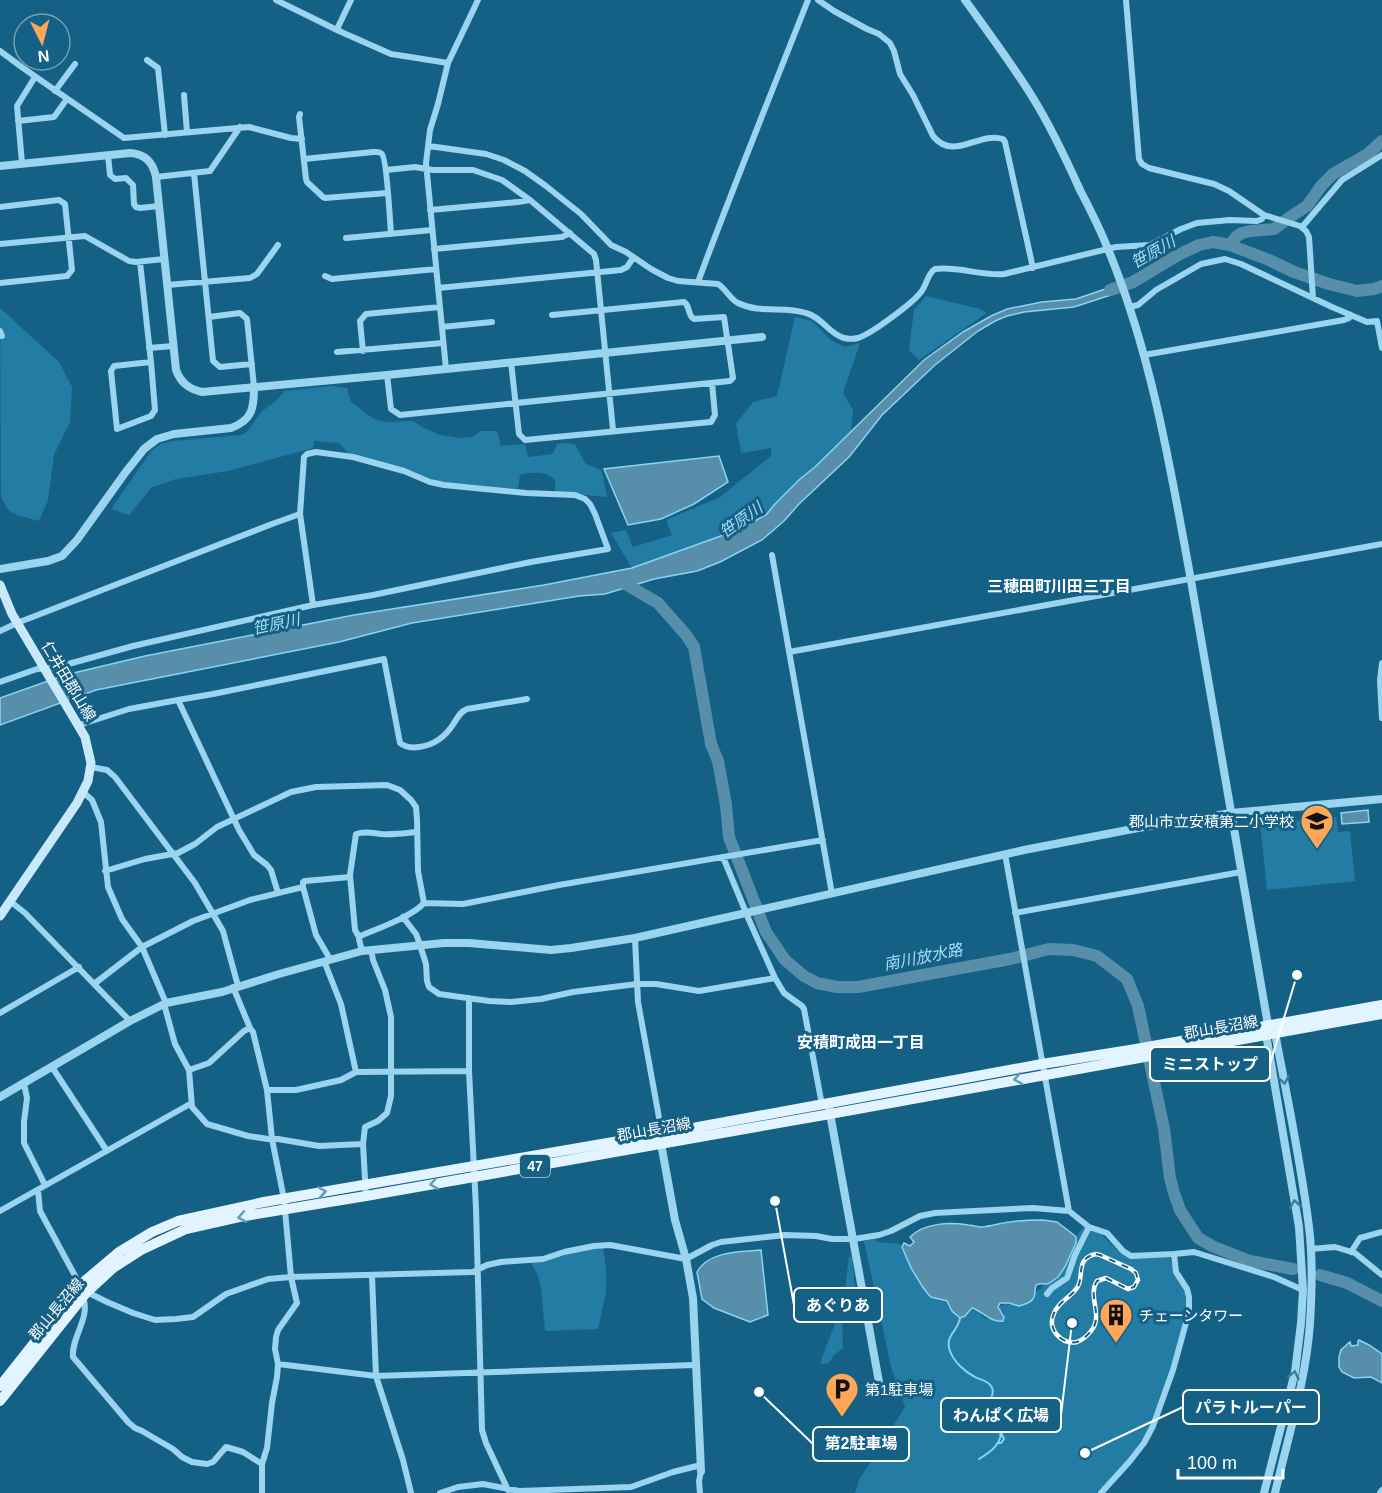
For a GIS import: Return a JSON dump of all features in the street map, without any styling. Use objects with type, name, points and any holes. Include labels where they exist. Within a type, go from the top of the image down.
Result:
[{"type":"main road","name":"仁井田郡山線","points":[[0,585],[17,623],[77,722],[88,745],[91,767],[88,781],[77,803],[1,914]]},
{"type":"main road","name":"郡山長沼線","points":[[1270,1031],[1382,1005]]},
{"type":"main road","name":"郡山長沼線","points":[[0,1386],[83,1291],[141,1250],[186,1228],[284,1204],[1043,1069],[1382,1014]]},
{"type":"main road","name":"郡山長沼線","points":[[0,1401],[83,1291]]},
{"type":"street","points":[[276,0],[387,53],[448,63]]},
{"type":"street","points":[[339,31],[338,27],[351,0]]},
{"type":"street","points":[[446,369],[427,169],[430,130],[448,63],[478,0]]},
{"type":"street","points":[[698,282],[808,0]]},
{"type":"street","points":[[818,0],[867,30],[879,34],[890,43],[900,74],[937,141],[953,147],[995,137],[1003,139],[1033,267]]},
{"type":"street","points":[[964,0],[1034,100],[1062,150],[1108,248],[1144,355],[1160,420],[1200,624],[1230,813],[1270,1031],[1309,1229],[1312,1265],[1306,1285],[1295,1372],[1264,1493]]},
{"type":"street","points":[[1126,0],[1139,159],[1142,164],[1149,168],[1214,184],[1267,216],[1301,226],[1309,237],[1314,298]]},
{"type":"street","points":[[0,51],[124,138],[249,127],[302,139]]},
{"type":"street","points":[[147,60],[158,68],[165,135]]},
{"type":"street","points":[[55,91],[75,64]]},
{"type":"street","points":[[22,163],[17,104],[35,77]]},
{"type":"street","points":[[184,95],[187,132]]},
{"type":"street","points":[[18,121],[54,117],[67,99]]},
{"type":"street","points":[[300,114],[307,182],[324,198],[387,192]]},
{"type":"street","points":[[156,177],[212,170],[240,127]]},
{"type":"street","points":[[429,146],[486,154],[521,169],[581,214],[611,245],[668,278],[720,285],[735,301],[747,306],[771,311],[804,312],[812,315],[837,335],[853,339],[881,324],[910,303],[923,291],[930,273],[935,269],[993,274],[1033,267],[1062,258],[1092,254],[1108,248],[1150,245],[1197,223],[1230,220],[1254,221],[1267,216]]},
{"type":"street","points":[[304,159],[377,152],[384,156],[391,234]]},
{"type":"street","points":[[0,166],[130,153],[140,154],[146,158],[152,165],[156,177],[177,373],[182,381],[191,388],[209,392],[762,337]]},
{"type":"street","points":[[108,155],[110,175],[115,179],[126,178],[132,183],[136,207],[159,206]]},
{"type":"street","points":[[1301,226],[1342,180],[1382,155]]},
{"type":"street","points":[[386,170],[415,167],[461,169],[478,171],[502,180],[530,200],[594,254],[613,430]]},
{"type":"street","points":[[194,173],[213,361],[218,366],[252,364]]},
{"type":"street","points":[[0,207],[59,200],[65,204],[72,271],[67,276],[0,283]]},
{"type":"street","points":[[430,210],[530,200]]},
{"type":"street","points":[[346,238],[432,230]]},
{"type":"street","points":[[434,249],[562,237],[570,233]]},
{"type":"street","points":[[0,244],[85,236],[129,261],[164,259]]},
{"type":"street","points":[[167,285],[250,278],[257,274],[278,245]]},
{"type":"street","points":[[438,288],[626,268],[633,258]]},
{"type":"street","points":[[1129,307],[1137,305],[1156,290],[1201,264],[1225,259],[1367,322],[1379,320],[1382,348]]},
{"type":"street","points":[[140,262],[155,410],[152,416],[117,429],[111,371],[114,366],[150,362]]},
{"type":"street","points":[[325,276],[332,279],[436,269]]},
{"type":"street","points":[[387,375],[391,409],[397,414],[712,383],[730,381],[733,378],[724,317],[694,320],[690,316],[688,305],[682,302],[552,315]]},
{"type":"street","points":[[363,351],[360,321],[366,314],[440,307]]},
{"type":"street","points":[[0,569],[48,561],[62,556],[77,540],[144,449],[157,439],[174,434],[231,428],[240,425],[248,417],[254,406],[254,387],[247,319],[240,314],[209,317]]},
{"type":"street","points":[[1144,355],[1344,320],[1351,315]]},
{"type":"street","points":[[442,327],[492,322]]},
{"type":"street","points":[[337,352],[443,343]]},
{"type":"street","points":[[149,348],[173,346]]},
{"type":"street","points":[[511,362],[519,434],[525,440],[711,422],[716,416],[712,383]]},
{"type":"street","points":[[0,682],[37,669],[54,668],[133,646],[313,605],[608,549],[590,504],[575,495],[444,485],[404,471],[353,458],[327,453],[311,453],[304,457],[300,514],[313,605]]},
{"type":"street","points":[[0,632],[17,623],[300,514]]},
{"type":"street","points":[[789,652],[1382,544]]},
{"type":"street","points":[[772,555],[832,894]]},
{"type":"street","points":[[77,722],[129,709],[384,659],[400,743],[404,746],[430,744],[445,736],[462,711],[467,709],[527,699]]},
{"type":"street","points":[[1382,663],[1380,680],[1382,718]]},
{"type":"street","points":[[178,700],[239,830],[252,853],[271,870],[278,893]]},
{"type":"street","points":[[91,767],[107,770],[115,777],[195,883],[221,927],[236,986],[254,1036],[267,1090],[272,1139],[284,1204],[291,1277],[297,1303],[278,1330],[276,1337],[275,1349],[278,1364],[267,1448],[262,1464],[262,1493]]},
{"type":"street","points":[[105,870],[174,854],[192,846],[217,827],[300,789],[387,784],[400,790],[414,803],[417,812],[418,870],[424,903]]},
{"type":"street","points":[[83,792],[92,800],[101,822],[108,887],[122,919],[142,946],[165,1004],[175,1044],[189,1070],[192,1107],[207,1124],[241,1134],[320,1146],[363,1144]]},
{"type":"street","points":[[0,1097],[130,1021],[165,1004],[222,992],[236,986],[367,950],[469,942],[550,950],[571,948],[635,938],[1005,854],[1138,828],[1230,813],[1382,799]]},
{"type":"street","points":[[366,1191],[363,1144],[365,1126],[378,1121],[387,1113],[390,1104],[390,1012],[382,981],[373,960],[355,930],[350,877],[356,834],[417,832]]},
{"type":"street","points":[[359,938],[403,917],[424,903],[463,904],[559,885],[823,840]]},
{"type":"street","points":[[1005,854],[1069,1211]]},
{"type":"street","points":[[723,857],[775,978],[784,993],[804,1009],[854,1239],[879,1382]]},
{"type":"street","points":[[1016,913],[1241,872]]},
{"type":"street","points":[[350,877],[305,881],[303,887],[316,935],[327,960],[341,1004],[356,1072]]},
{"type":"street","points":[[94,984],[142,946],[193,921],[250,900],[303,887]]},
{"type":"street","points":[[10,902],[25,913],[130,1021]]},
{"type":"street","points":[[403,917],[416,934],[426,964],[428,984],[431,990],[438,994],[496,1001],[521,1001],[637,984],[656,984],[699,991],[775,978]]},
{"type":"street","points":[[635,938],[641,1023],[675,1220],[686,1259],[693,1298],[701,1468],[700,1493]]},
{"type":"street","points":[[0,1013],[79,967]]},
{"type":"street","points":[[469,998],[469,1071],[482,1430],[483,1437],[508,1490]]},
{"type":"street","points":[[189,1070],[209,1063],[250,1028]]},
{"type":"street","points":[[1270,1031],[1299,1227],[1310,1325],[1297,1408],[1275,1493]]},
{"type":"street","points":[[52,1067],[107,1150]]},
{"type":"street","points":[[267,1090],[296,1090],[341,1080],[356,1072],[469,1071]]},
{"type":"street","points":[[24,1084],[27,1098],[24,1143],[45,1185]]},
{"type":"street","points":[[0,1211],[190,1104]]},
{"type":"street","points":[[38,1190],[40,1211],[83,1291],[85,1313],[74,1347],[73,1358],[128,1422],[173,1449],[182,1457],[192,1462],[207,1464],[213,1462],[226,1447],[243,1452],[262,1464]]},
{"type":"street","points":[[83,1291],[155,1320],[176,1319],[193,1317],[226,1294],[268,1279],[473,1272],[482,1266],[501,1262],[543,1259],[564,1252],[610,1245],[686,1259],[721,1242],[785,1235],[854,1239],[879,1235],[920,1216],[935,1213],[1033,1208],[1069,1211],[1089,1227],[1107,1233],[1123,1251],[1131,1256],[1194,1252],[1306,1285]]},
{"type":"street","points":[[1047,1294],[1067,1278],[1089,1227]]},
{"type":"street","points":[[1351,1252],[1360,1238],[1382,1232]]},
{"type":"street","points":[[1310,1249],[1335,1247],[1355,1253],[1382,1275]]},
{"type":"street","points":[[1101,1493],[1130,1461],[1154,1426],[1173,1370],[1190,1303],[1187,1289],[1176,1272],[1174,1254]]},
{"type":"street","points":[[372,1275],[376,1376],[411,1493]]},
{"type":"street","points":[[278,1364],[376,1376],[695,1365]]},
{"type":"street","points":[[440,1493],[458,1487],[483,1484],[518,1492],[631,1487],[673,1472],[701,1468]]},
{"type":"shaded area","points":[[1117,285],[1120,292],[1074,307],[1007,316],[978,331],[935,365],[882,415],[849,457],[784,521],[762,540],[720,562],[697,571],[654,579],[605,594],[579,596],[412,623],[339,642],[96,690],[0,725],[0,698],[65,675],[145,656],[354,615],[544,585],[632,568],[743,528],[767,514],[800,479],[924,360],[963,332],[1007,309],[1042,302],[1076,299]]},
{"type":"shaded area","points":[[926,296],[980,309],[987,313],[919,360],[909,350],[914,310]]},
{"type":"shaded area","points":[[0,308],[59,362],[72,387],[70,422],[54,455],[48,500],[39,521],[9,511],[1,497]]},
{"type":"shaded area","points":[[795,317],[812,321],[831,340],[845,347],[860,343],[843,393],[853,410],[851,433],[800,479],[767,514],[743,528],[632,568],[611,533],[626,530],[633,547],[672,535],[666,520],[720,497],[771,456],[771,448],[741,453],[736,424],[753,402],[777,396]]},
{"type":"shaded area","points":[[332,386],[347,388],[351,402],[374,419],[386,422],[413,421],[440,435],[461,438],[472,437],[481,431],[497,431],[501,446],[525,444],[528,457],[553,454],[557,444],[575,444],[585,463],[602,471],[607,497],[555,492],[555,480],[538,473],[520,475],[518,489],[440,482],[408,470],[348,453],[339,443],[314,441],[313,448],[228,471],[176,479],[151,488],[129,515],[111,509],[152,450],[161,444],[241,435],[246,433],[262,411],[285,391]]},
{"type":"shaded area","points":[[719,456],[728,482],[694,504],[661,519],[628,525],[604,469]]},
{"type":"shaded area","points":[[1368,810],[1369,822],[1342,824],[1341,813]]},
{"type":"shaded area","points":[[1336,817],[1338,832],[1350,831],[1355,881],[1267,890],[1260,824]]},
{"type":"shaded area","points":[[1018,1221],[1057,1222],[1076,1237],[1076,1243],[1058,1277],[1048,1284],[1036,1285],[1035,1296],[1032,1300],[1019,1306],[1000,1303],[998,1307],[1004,1317],[1003,1321],[991,1319],[972,1308],[960,1318],[952,1311],[947,1301],[931,1297],[911,1268],[902,1247],[904,1243],[910,1246],[914,1242],[910,1237],[929,1226],[953,1224],[982,1227]]},
{"type":"shaded area","points":[[1083,1227],[1101,1234],[1117,1250],[1170,1258],[1175,1275],[1186,1291],[1187,1314],[1173,1366],[1151,1427],[1123,1466],[1099,1493],[855,1493],[859,1480],[905,1407],[891,1367],[864,1241],[874,1239],[878,1242],[900,1244],[931,1294],[940,1301],[946,1302],[960,1313],[967,1315],[972,1310],[984,1318],[999,1320],[1004,1313],[1000,1306],[1010,1305],[1012,1301],[1041,1289]]},
{"type":"shaded area","points":[[603,1247],[606,1293],[598,1329],[545,1331],[541,1288],[530,1261]]},
{"type":"shaded area","points":[[761,1250],[768,1315],[750,1322],[714,1308],[702,1299],[697,1272],[702,1265],[717,1256]]},
{"type":"shaded area","points":[[849,1257],[852,1257],[855,1286],[851,1297],[844,1304],[843,1348],[834,1355],[829,1363],[822,1364],[820,1363],[845,1289]]},
{"type":"shaded area","points":[[1359,1340],[1382,1354],[1382,1383],[1371,1377],[1354,1378],[1342,1372],[1339,1367],[1341,1350],[1350,1342],[1351,1346],[1358,1345]]},
{"type":"waterway","points":[[1230,245],[1242,233],[1274,229],[1307,206],[1333,174],[1368,154],[1382,141]]},
{"type":"waterway","name":"笹原川","points":[[1110,290],[1133,282],[1199,245],[1213,242],[1230,245],[1329,284],[1357,291],[1382,286]]},
{"type":"waterway","name":"南川放水路","points":[[617,579],[658,603],[694,647],[711,744],[718,761],[729,837],[766,932],[785,960],[804,976],[817,983],[837,987],[858,987],[1010,959],[1049,949],[1073,950],[1097,956],[1127,979],[1138,1006],[1164,1129],[1170,1178],[1180,1210],[1198,1238],[1214,1247],[1250,1261],[1293,1269]]},
{"type":"waterway","name":"南川放水路","points":[[1320,1275],[1347,1283],[1382,1301]]},
{"type":"waterway","points":[[960,1318],[950,1337],[950,1351],[964,1369],[991,1386],[993,1391],[989,1410],[1001,1432],[995,1446],[979,1459]]},
{"type":"waterway","points":[[998,1443],[1004,1439],[1001,1433]]},
{"type":"railway","points":[[1096,1254],[1131,1269],[1136,1273],[1138,1280],[1134,1287],[1128,1289],[1106,1278],[1097,1281],[1094,1287],[1095,1325],[1079,1341],[1066,1341],[1054,1331],[1053,1316],[1058,1306],[1077,1288],[1083,1262],[1096,1254]]},
{"type":"place","name":"郡山市立安積第二小学校","points":[[1317,850]]},
{"type":"place","name":"ミニストップ","points":[[1297,975]]},
{"type":"place","name":"あぐりあ","points":[[775,1201]]},
{"type":"place","name":"わんぱく広場","points":[[1072,1323]]},
{"type":"place","name":"チェーンタワー","points":[[1116,1344]]},
{"type":"place","name":"第2駐車場","points":[[759,1392]]},
{"type":"place","name":"第1駐車場","points":[[842,1418]]},
{"type":"place","name":"パラトルーパー","points":[[1085,1453]]},
{"type":"district","name":"三穂田町川田三丁目","points":[[1059,586]]},
{"type":"district","name":"安積町成田一丁目","points":[[861,1042]]}]
